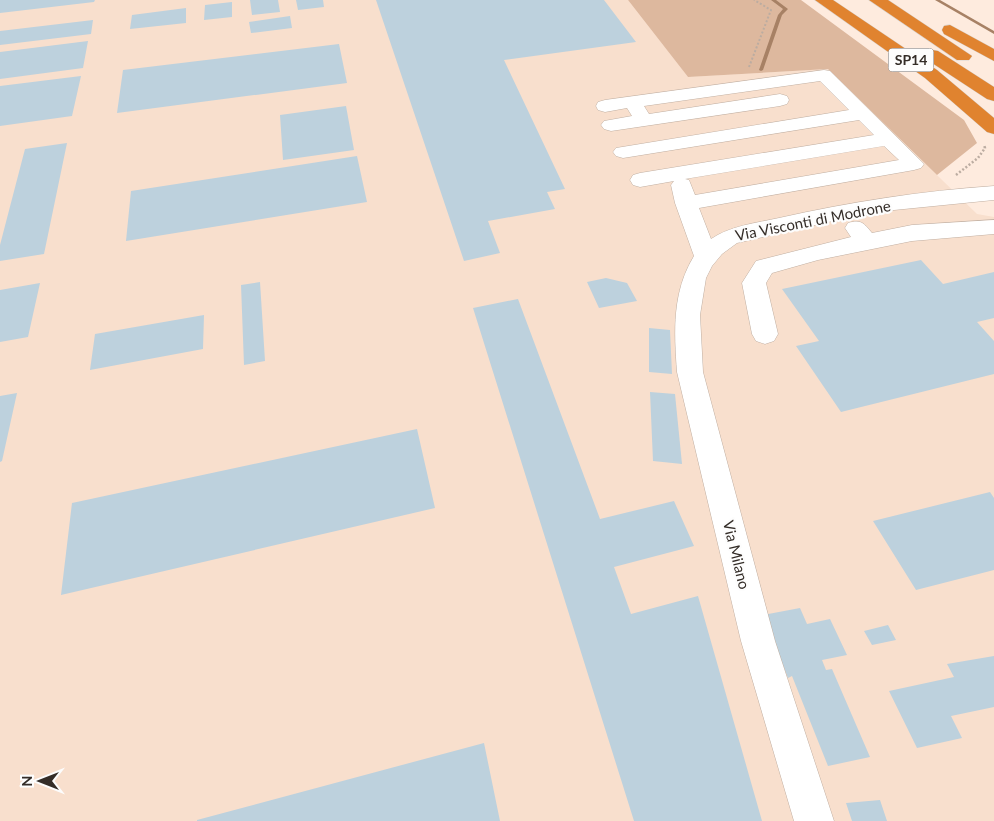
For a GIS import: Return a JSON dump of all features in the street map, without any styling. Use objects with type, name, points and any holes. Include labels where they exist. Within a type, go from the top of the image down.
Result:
[{"type":"highway","name":"SP14","points":[[823,0],[931,74],[994,128]]},
{"type":"highway","name":"SP14","points":[[850,0],[994,95]]},
{"type":"highway","name":"SP14","points":[[877,0],[994,76]]},
{"type":"highway","points":[[901,0],[994,56]]},
{"type":"street","points":[[605,106],[824,75],[914,164],[686,203]]},
{"type":"street","points":[[820,94],[840,92]]},
{"type":"street","points":[[611,125],[801,97]]},
{"type":"street","points":[[632,102],[679,173],[686,203],[705,255]]},
{"type":"street","points":[[623,152],[862,114]]},
{"type":"street","points":[[640,180],[888,140]]},
{"type":"street","name":"Via Visconti di Modrone","points":[[957,194],[994,174]]},
{"type":"street","name":"Via Visconti di Modrone","points":[[693,284],[697,269],[705,255],[716,244],[730,237],[845,213],[957,194],[994,192]]},
{"type":"street","points":[[845,213],[866,242]]},
{"type":"street","points":[[765,334],[754,283],[764,267],[818,252],[912,233],[994,227]]},
{"type":"street","name":"Via Milano","points":[[693,284],[686,327],[690,372],[758,641],[814,821]]},
{"type":"path","points":[[742,86],[771,10],[754,0]]},
{"type":"shaded area","points":[[0,0],[628,0],[688,77],[828,69],[977,214],[994,217],[994,821],[0,821]]},
{"type":"shaded area","points":[[628,0],[801,0],[964,120],[977,143],[937,175],[828,69],[688,77]]},
{"type":"building","points":[[0,0],[95,0],[94,2],[0,13]]},
{"type":"building","points":[[250,0],[278,0],[280,12],[252,15]]},
{"type":"building","points":[[296,0],[323,0],[324,7],[298,10]]},
{"type":"building","points":[[376,0],[604,0],[636,42],[504,60],[565,189],[547,192],[555,209],[488,221],[500,253],[464,261]]},
{"type":"building","points":[[232,2],[232,17],[204,20],[205,5]]},
{"type":"building","points":[[186,8],[186,23],[130,29],[132,15]]},
{"type":"building","points":[[290,16],[292,28],[251,33],[249,22]]},
{"type":"building","points":[[93,20],[91,34],[0,45],[0,31]]},
{"type":"building","points":[[88,41],[83,68],[0,79],[0,52]]},
{"type":"building","points":[[339,44],[347,83],[117,113],[123,70]]},
{"type":"building","points":[[81,76],[72,116],[0,126],[0,86]]},
{"type":"building","points":[[346,106],[354,150],[283,160],[280,115]]},
{"type":"building","points":[[67,143],[44,254],[0,261],[0,245],[25,149]]},
{"type":"building","points":[[357,156],[367,202],[126,241],[131,191]]},
{"type":"building","points":[[921,260],[943,284],[994,272],[994,318],[977,322],[994,341],[994,374],[841,412],[796,346],[819,341],[782,289]]},
{"type":"building","points":[[606,278],[627,283],[637,301],[599,308],[587,282]]},
{"type":"building","points":[[260,282],[265,361],[244,365],[241,285]]},
{"type":"building","points":[[40,283],[28,337],[0,342],[0,290]]},
{"type":"building","points":[[518,299],[600,519],[674,501],[694,546],[614,567],[631,614],[698,596],[762,821],[634,821],[473,308]]},
{"type":"building","points":[[204,315],[203,349],[90,370],[95,334]]},
{"type":"building","points":[[649,328],[670,330],[672,374],[649,372]]},
{"type":"building","points":[[650,392],[675,394],[682,464],[653,461]]},
{"type":"building","points":[[17,393],[2,461],[0,462],[0,396]]},
{"type":"building","points":[[417,429],[435,508],[61,595],[72,503]]},
{"type":"building","points":[[990,492],[994,498],[994,570],[916,590],[873,521]]},
{"type":"building","points":[[800,608],[807,624],[830,619],[847,655],[822,660],[826,670],[832,669],[870,757],[828,766],[792,676],[788,678],[763,615]]},
{"type":"building","points":[[888,625],[896,640],[872,645],[864,631]]},
{"type":"building","points":[[994,656],[994,707],[951,716],[962,738],[917,748],[889,691],[954,677],[947,664]]},
{"type":"building","points":[[484,743],[500,821],[197,821],[197,820]]},
{"type":"building","points":[[880,800],[887,821],[852,821],[846,803]]},
{"type":"waterway","points":[[761,70],[780,15],[786,9],[773,0]]},
{"type":"waterway","points":[[937,0],[994,33]]}]
